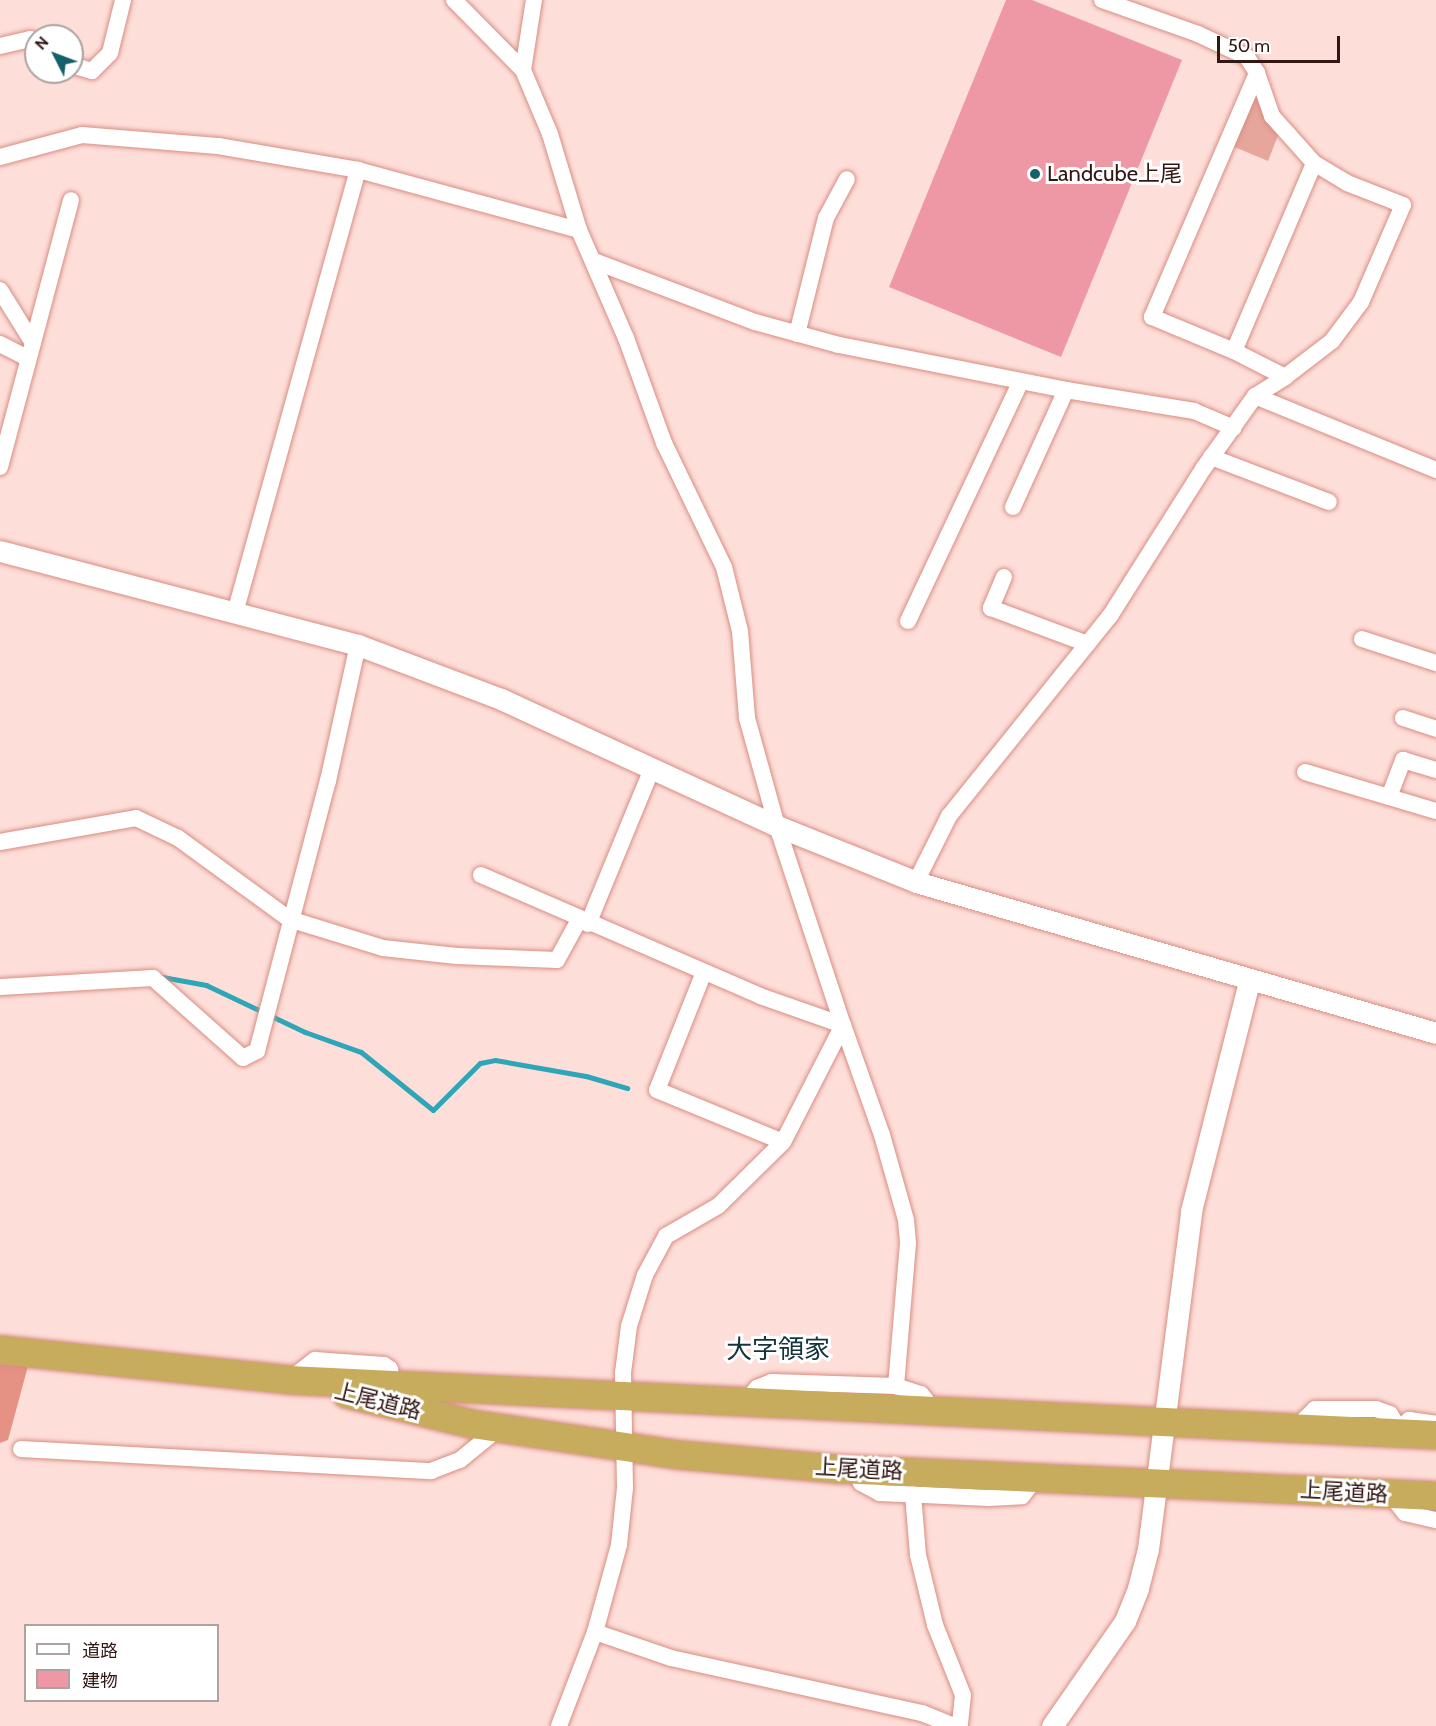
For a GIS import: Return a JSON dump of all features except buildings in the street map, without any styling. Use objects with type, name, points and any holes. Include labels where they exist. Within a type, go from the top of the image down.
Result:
[{"type":"highway","name":"上尾道路","points":[[0,1350],[289,1380],[936,1413],[1295,1428],[1402,1430],[1436,1435]]},
{"type":"highway","name":"上尾道路","points":[[289,1380],[498,1429],[624,1450],[854,1469],[1436,1496]]},
{"type":"street","points":[[84,69],[92,72],[110,53],[123,0]]},
{"type":"street","points":[[454,0],[523,70],[550,134],[579,230],[627,338],[664,443],[724,567],[740,631],[747,718],[777,826],[882,1135],[906,1220],[908,1243],[896,1386]]},
{"type":"street","points":[[523,70],[534,0]]},
{"type":"street","points":[[916,882],[955,808],[1088,644],[1211,457],[1255,396],[1285,377],[1332,341],[1361,302],[1403,205],[1347,183],[1314,163],[1272,116],[1257,73],[1247,57],[1217,43],[1102,0]]},
{"type":"street","points":[[0,46],[24,40]]},
{"type":"street","points":[[1257,73],[1152,317],[1234,351],[1285,377]]},
{"type":"street","points":[[0,157],[82,135],[218,146],[358,170],[579,230]]},
{"type":"street","points":[[1234,351],[1314,163]]},
{"type":"street","points":[[235,613],[358,170]]},
{"type":"street","points":[[797,334],[826,218],[847,179]]},
{"type":"street","points":[[0,467],[71,200]]},
{"type":"street","points":[[594,261],[797,334],[1066,390],[1194,411],[1234,428]]},
{"type":"street","points":[[0,290],[30,350]]},
{"type":"street","points":[[0,344],[30,350]]},
{"type":"street","points":[[908,621],[1021,381]]},
{"type":"street","points":[[1013,507],[1066,390]]},
{"type":"street","points":[[1255,396],[1436,470]]},
{"type":"street","points":[[1211,457],[1329,502]]},
{"type":"street","points":[[0,551],[358,645],[501,699],[777,826],[916,882],[1436,1034]]},
{"type":"street","points":[[1004,577],[991,608],[1088,644]]},
{"type":"street","points":[[1362,639],[1436,663]]},
{"type":"street","points":[[0,987],[153,978],[243,1058],[256,1051],[289,919],[328,781],[358,645]]},
{"type":"street","points":[[1403,718],[1436,729]]},
{"type":"street","points":[[1389,797],[1403,760],[1436,770]]},
{"type":"street","points":[[0,842],[136,818],[178,838],[289,919],[384,948],[457,956],[557,960],[584,922],[652,769]]},
{"type":"street","points":[[1305,772],[1436,811]]},
{"type":"street","points":[[482,875],[584,922],[704,972],[843,1025]]},
{"type":"street","points":[[704,972],[657,1090],[783,1142]]},
{"type":"street","points":[[1052,1726],[1125,1621],[1148,1549],[1191,1211],[1250,981]]},
{"type":"street","points":[[559,1726],[595,1632],[619,1545],[624,1450],[623,1398],[629,1326],[645,1275],[666,1236],[718,1206],[783,1142],[843,1025]]},
{"type":"street","points":[[744,1404],[757,1388],[772,1382],[896,1386],[921,1394],[936,1413]]},
{"type":"street","points":[[1402,1430],[1409,1420],[1436,1424]]},
{"type":"street","points":[[21,1449],[431,1471],[460,1460],[498,1429]]},
{"type":"street","points":[[854,1469],[868,1488],[913,1494],[1015,1498],[1026,1494],[1036,1478]]},
{"type":"street","points":[[913,1494],[918,1555],[932,1615],[963,1695],[960,1726]]},
{"type":"street","points":[[1390,1494],[1405,1513],[1436,1520]]},
{"type":"street","points":[[595,1632],[671,1658],[922,1713],[954,1726]]},
{"type":"shaded area","points":[[1250,99],[1261,100],[1279,133],[1268,161],[1232,146]]},
{"type":"shaded area","points":[[0,1364],[28,1366],[8,1440],[0,1443]]},
{"type":"waterway","points":[[157,976],[206,985],[305,1032],[361,1052],[433,1110],[480,1063],[495,1060],[586,1076],[627,1088]]},
{"type":"place","name":"Landcube上尾","points":[[1035,174]]},
{"type":"district","name":"大字領家","points":[[778,1350]]}]
